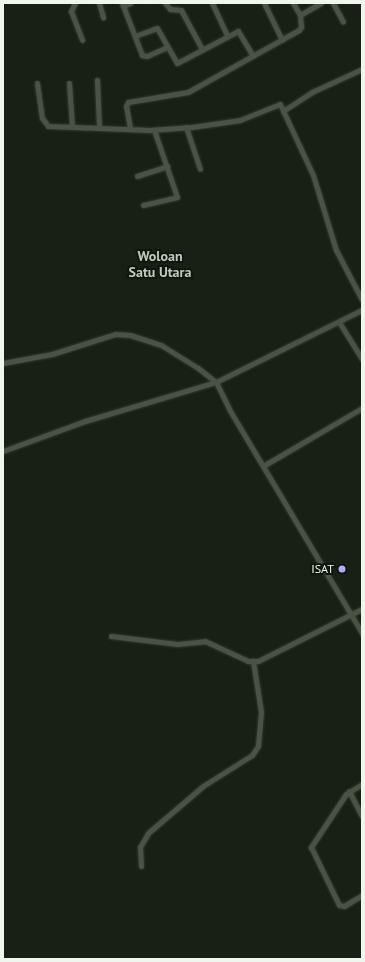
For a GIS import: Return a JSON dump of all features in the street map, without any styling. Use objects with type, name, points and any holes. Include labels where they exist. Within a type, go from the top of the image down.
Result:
[{"type":"street","points":[[75,3],[71,11],[82,40]]},
{"type":"street","points":[[100,3],[103,17]]},
{"type":"street","points":[[130,3],[122,4],[143,56],[167,47]]},
{"type":"street","points":[[165,3],[170,9],[181,10],[202,48]]},
{"type":"street","points":[[212,3],[227,35]]},
{"type":"street","points":[[264,3],[282,40]]},
{"type":"street","points":[[130,128],[126,106],[128,102],[188,92],[282,40],[302,27],[300,15],[293,3]]},
{"type":"street","points":[[300,15],[321,3]]},
{"type":"street","points":[[333,3],[343,22]]},
{"type":"street","points":[[134,36],[155,27],[175,63],[227,35],[239,31],[253,56]]},
{"type":"street","points":[[284,111],[312,92],[362,69]]},
{"type":"street","points":[[98,80],[99,126]]},
{"type":"street","points":[[37,83],[44,123],[48,126],[99,126],[154,130],[186,127],[240,120],[276,104],[280,104],[313,175],[336,250],[362,300]]},
{"type":"street","points":[[69,83],[72,126]]},
{"type":"street","points":[[186,127],[200,169]]},
{"type":"street","points":[[143,205],[177,197],[154,130]]},
{"type":"street","points":[[137,176],[166,166]]},
{"type":"street","points":[[3,452],[92,418],[216,382],[362,310]]},
{"type":"street","points":[[339,322],[362,359]]},
{"type":"street","points":[[3,363],[52,354],[115,334],[130,335],[161,345],[216,382],[263,466],[362,633]]},
{"type":"street","points":[[263,466],[362,408]]},
{"type":"street","points":[[111,636],[178,644],[205,641],[254,661],[362,609]]},
{"type":"street","points":[[141,866],[140,847],[148,832],[203,786],[252,755],[258,746],[261,712],[254,661]]},
{"type":"street","points":[[362,784],[349,791],[311,850],[339,905],[344,906],[362,895]]},
{"type":"street","points":[[349,791],[362,816]]},
{"type":"place","name":"ISAT","points":[[342,569]]},
{"type":"district","name":"Woloan Satu Utara","points":[[160,264]]}]
